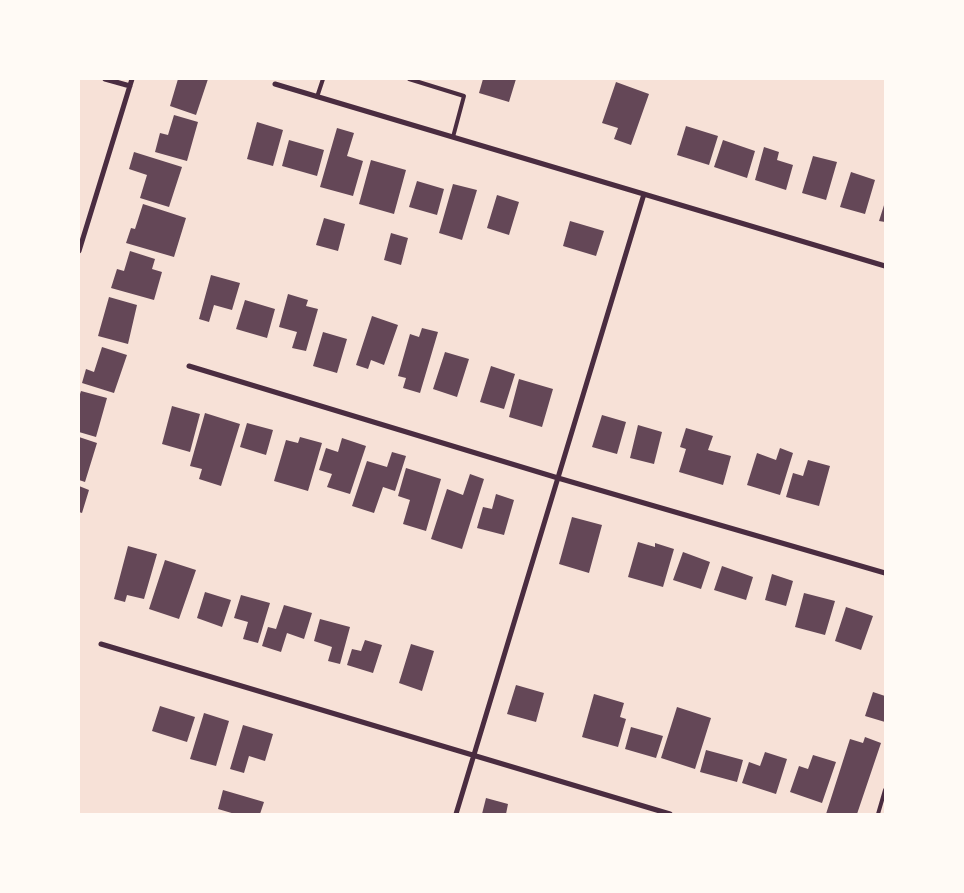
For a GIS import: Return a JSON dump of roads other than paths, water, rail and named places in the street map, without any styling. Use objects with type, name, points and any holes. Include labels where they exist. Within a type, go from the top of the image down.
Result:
[{"type":"street","points":[[105,79],[130,86]]},
{"type":"street","points":[[79,252],[132,79]]},
{"type":"street","points":[[275,84],[885,266]]},
{"type":"street","points":[[456,814],[644,194]]},
{"type":"street","points":[[189,366],[558,478],[885,574]]},
{"type":"street","points":[[101,644],[670,814]]},
{"type":"lane","points":[[317,97],[323,79]]},
{"type":"lane","points":[[409,79],[464,96],[453,137]]},
{"type":"lane","points":[[878,814],[885,790]]}]
